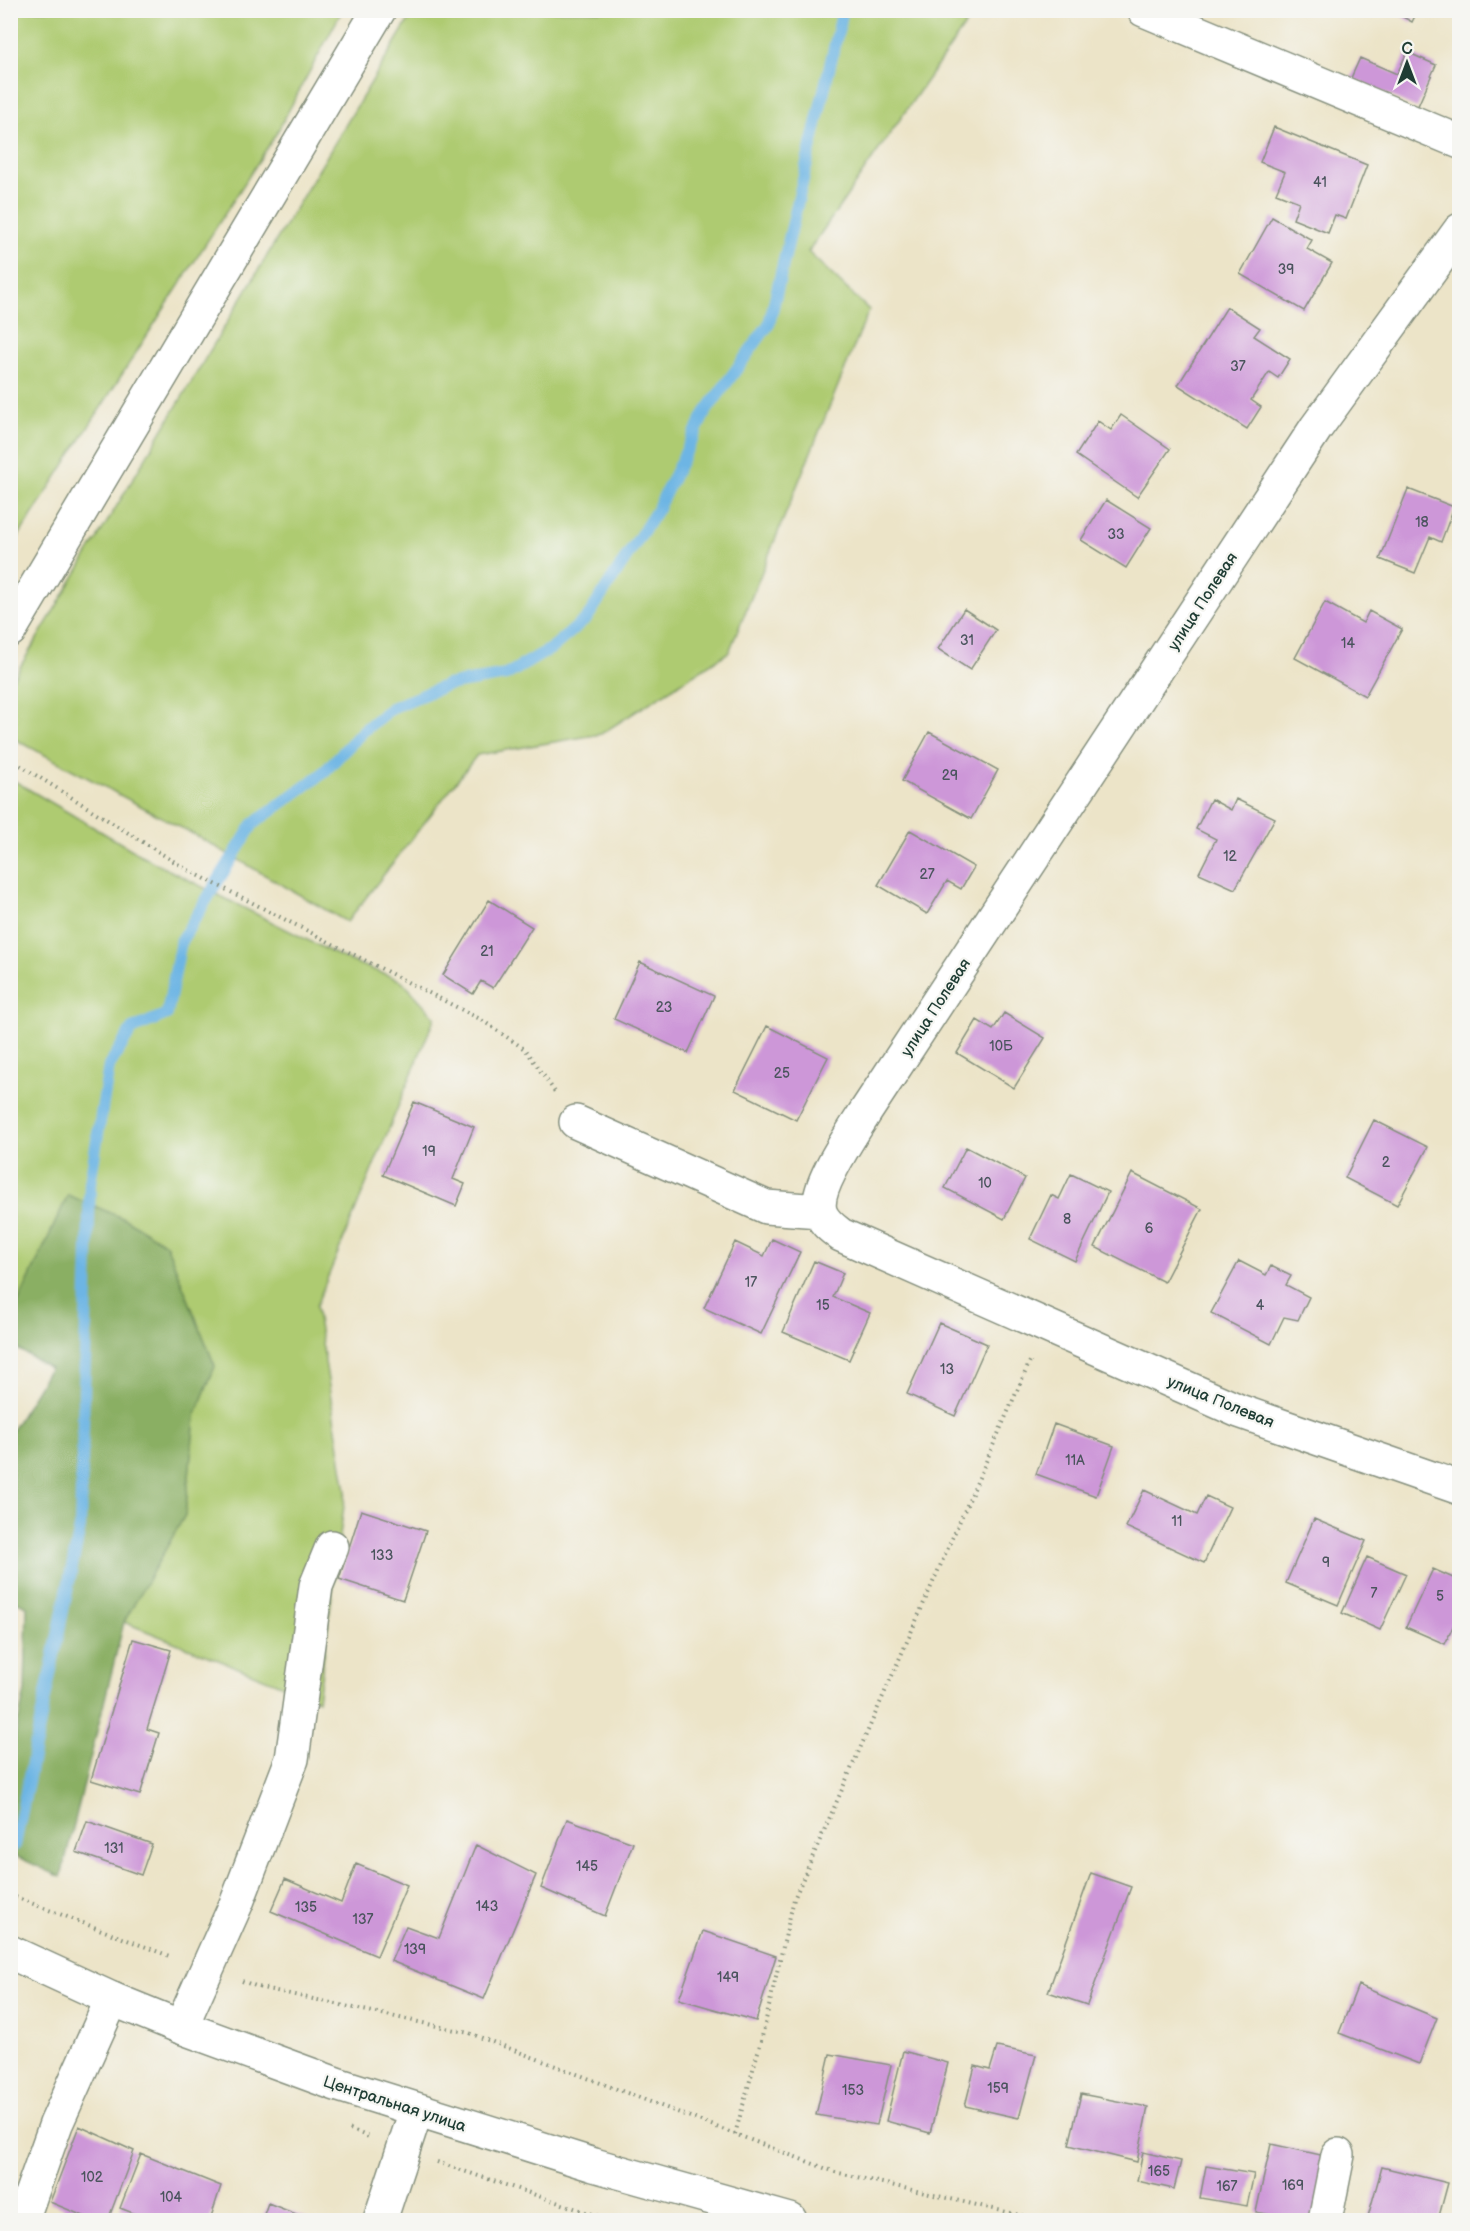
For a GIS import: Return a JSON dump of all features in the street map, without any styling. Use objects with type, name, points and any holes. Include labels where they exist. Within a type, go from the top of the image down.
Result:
[{"type":"street","points":[[10,630],[379,10]]},
{"type":"street","points":[[1144,10],[1460,142]]},
{"type":"street","name":"улица Полевая","points":[[1460,230],[1316,428],[866,1111],[831,1169],[821,1193],[820,1211],[826,1223],[841,1235],[1239,1412],[1460,1488]]},
{"type":"street","points":[[576,1122],[766,1207],[820,1211]]},
{"type":"street","points":[[181,2027],[237,1902],[292,1759],[316,1586],[332,1547]]},
{"type":"street","name":"Центральная улица","points":[[10,1952],[112,1999],[181,2027],[259,2057],[416,2111],[606,2169],[790,2220]]},
{"type":"street","points":[[22,2220],[56,2124],[112,1999]]},
{"type":"street","points":[[380,2220],[416,2111]]},
{"type":"street","points":[[1325,2220],[1338,2155]]},
{"type":"path","points":[[10,759],[186,868],[489,1025],[526,1050],[576,1122]]},
{"type":"path","points":[[735,2134],[761,2041],[794,1899],[1045,1325]]},
{"type":"path","points":[[10,1895],[126,1941],[258,1987],[469,2033],[835,2172],[1041,2220]]},
{"type":"green space","points":[[11,10],[342,11],[276,134],[11,548]]},
{"type":"green space","points":[[414,11],[975,11],[808,252],[869,310],[729,652],[601,734],[477,755],[347,922],[195,835],[11,737],[11,682]]},
{"type":"green space","points":[[11,779],[153,862],[343,958],[402,981],[435,1017],[316,1306],[346,1491],[318,1700],[124,1622],[185,1515],[195,1416],[215,1366],[166,1244],[124,1219],[68,1196],[11,1318]]},
{"type":"green space","points":[[68,1195],[125,1219],[166,1244],[215,1366],[195,1416],[185,1515],[124,1622],[61,1877],[11,1854],[11,1755],[25,1691],[27,1606],[11,1599],[11,1432],[50,1368],[11,1345],[11,1318]]},
{"type":"building","points":[[1390,10],[1418,10],[1412,22]]},
{"type":"building","points":[[1407,52],[1436,65],[1417,108],[1351,78],[1360,58],[1397,74]]},
{"type":"building","points":[[1274,127],[1367,165],[1346,219],[1335,215],[1328,233],[1293,219],[1299,202],[1276,193],[1285,172],[1260,162]]},
{"type":"building","points":[[1272,217],[1312,240],[1307,249],[1332,263],[1304,311],[1240,274]]},
{"type":"building","points":[[1227,307],[1260,328],[1254,336],[1290,359],[1278,378],[1269,372],[1251,400],[1261,407],[1247,429],[1178,385]]},
{"type":"building","points":[[1121,415],[1170,449],[1137,497],[1076,455],[1098,421],[1111,430]]},
{"type":"building","points":[[1408,489],[1454,507],[1441,542],[1430,537],[1415,573],[1380,559]]},
{"type":"building","points":[[1106,500],[1151,528],[1126,568],[1081,540]]},
{"type":"building","points":[[1325,602],[1363,623],[1369,611],[1402,629],[1365,696],[1295,658]]},
{"type":"building","points":[[964,609],[996,630],[970,670],[938,649]]},
{"type":"building","points":[[929,732],[998,770],[971,819],[902,781]]},
{"type":"building","points":[[1211,799],[1231,810],[1236,799],[1275,818],[1235,889],[1199,873],[1216,839],[1196,829]]},
{"type":"building","points":[[910,830],[974,867],[961,889],[947,881],[927,914],[878,885]]},
{"type":"building","points":[[489,900],[532,927],[493,988],[481,981],[473,994],[443,975]]},
{"type":"building","points":[[640,962],[714,996],[688,1053],[614,1019]]},
{"type":"building","points":[[1004,1013],[1045,1038],[1014,1088],[957,1053],[977,1020],[993,1030]]},
{"type":"building","points":[[767,1026],[828,1057],[796,1120],[735,1090]]},
{"type":"building","points":[[414,1102],[474,1127],[453,1179],[465,1184],[456,1206],[383,1175]]},
{"type":"building","points":[[1374,1120],[1428,1147],[1397,1205],[1345,1178]]},
{"type":"building","points":[[966,1147],[1025,1178],[1004,1219],[945,1188]]},
{"type":"building","points":[[1132,1173],[1202,1209],[1164,1282],[1095,1247]]},
{"type":"building","points":[[1071,1174],[1108,1192],[1075,1261],[1030,1239],[1051,1195],[1059,1199]]},
{"type":"building","points":[[772,1239],[800,1252],[761,1334],[704,1308],[735,1242],[764,1256]]},
{"type":"building","points":[[814,1261],[843,1273],[833,1297],[870,1313],[849,1360],[783,1332]]},
{"type":"building","points":[[1239,1261],[1266,1275],[1271,1266],[1291,1276],[1286,1285],[1309,1297],[1298,1320],[1284,1317],[1271,1344],[1211,1313]]},
{"type":"building","points":[[939,1323],[987,1344],[955,1416],[907,1394]]},
{"type":"building","points":[[1054,1424],[1114,1446],[1096,1496],[1036,1474]]},
{"type":"building","points":[[1144,1490],[1197,1515],[1206,1496],[1230,1507],[1204,1563],[1126,1527]]},
{"type":"building","points":[[361,1510],[426,1531],[403,1600],[339,1579]]},
{"type":"building","points":[[1314,1519],[1366,1541],[1338,1605],[1286,1583]]},
{"type":"building","points":[[1367,1557],[1406,1574],[1380,1630],[1342,1613]]},
{"type":"building","points":[[1433,1569],[1460,1581],[1460,1611],[1445,1644],[1406,1627]]},
{"type":"building","points":[[133,1639],[171,1650],[147,1729],[159,1733],[140,1795],[91,1780]]},
{"type":"building","points":[[567,1819],[633,1843],[605,1916],[541,1888]]},
{"type":"building","points":[[87,1821],[152,1844],[141,1875],[76,1852]]},
{"type":"building","points":[[476,1845],[536,1875],[484,1999],[391,1961],[406,1926],[439,1938]]},
{"type":"building","points":[[356,1864],[407,1885],[377,1956],[271,1911],[285,1879],[341,1903]]},
{"type":"building","points":[[1091,1873],[1131,1887],[1087,2005],[1048,1992]]},
{"type":"building","points":[[703,1931],[776,1956],[756,2021],[679,1999]]},
{"type":"building","points":[[1358,1985],[1437,2018],[1419,2064],[1339,2033]]},
{"type":"building","points":[[997,2047],[1036,2055],[1019,2118],[965,2106],[975,2066],[990,2070]]},
{"type":"building","points":[[903,2051],[948,2063],[930,2133],[886,2121]]},
{"type":"building","points":[[830,2054],[891,2065],[877,2125],[816,2115]]},
{"type":"building","points":[[1081,2094],[1148,2107],[1137,2162],[1069,2145]]},
{"type":"building","points":[[79,2126],[134,2151],[108,2220],[93,2220],[50,2202]]},
{"type":"building","points":[[1271,2144],[1330,2157],[1315,2220],[1296,2220],[1256,2212]]},
{"type":"building","points":[[1143,2152],[1181,2161],[1174,2189],[1137,2181]]},
{"type":"building","points":[[141,2154],[221,2186],[210,2220],[151,2220],[120,2208]]},
{"type":"building","points":[[1206,2166],[1254,2174],[1247,2206],[1200,2198]]},
{"type":"building","points":[[1382,2167],[1448,2183],[1438,2220],[1367,2220]]},
{"type":"building","points":[[268,2203],[311,2220],[262,2220]]},
{"type":"waterway","points":[[15,1845],[80,1528],[90,1183],[109,1066],[132,1029],[167,1014],[181,941],[253,824],[322,774],[364,730],[391,708],[447,685],[506,675],[552,648],[587,618],[657,510],[705,413],[769,324],[843,10]]}]
